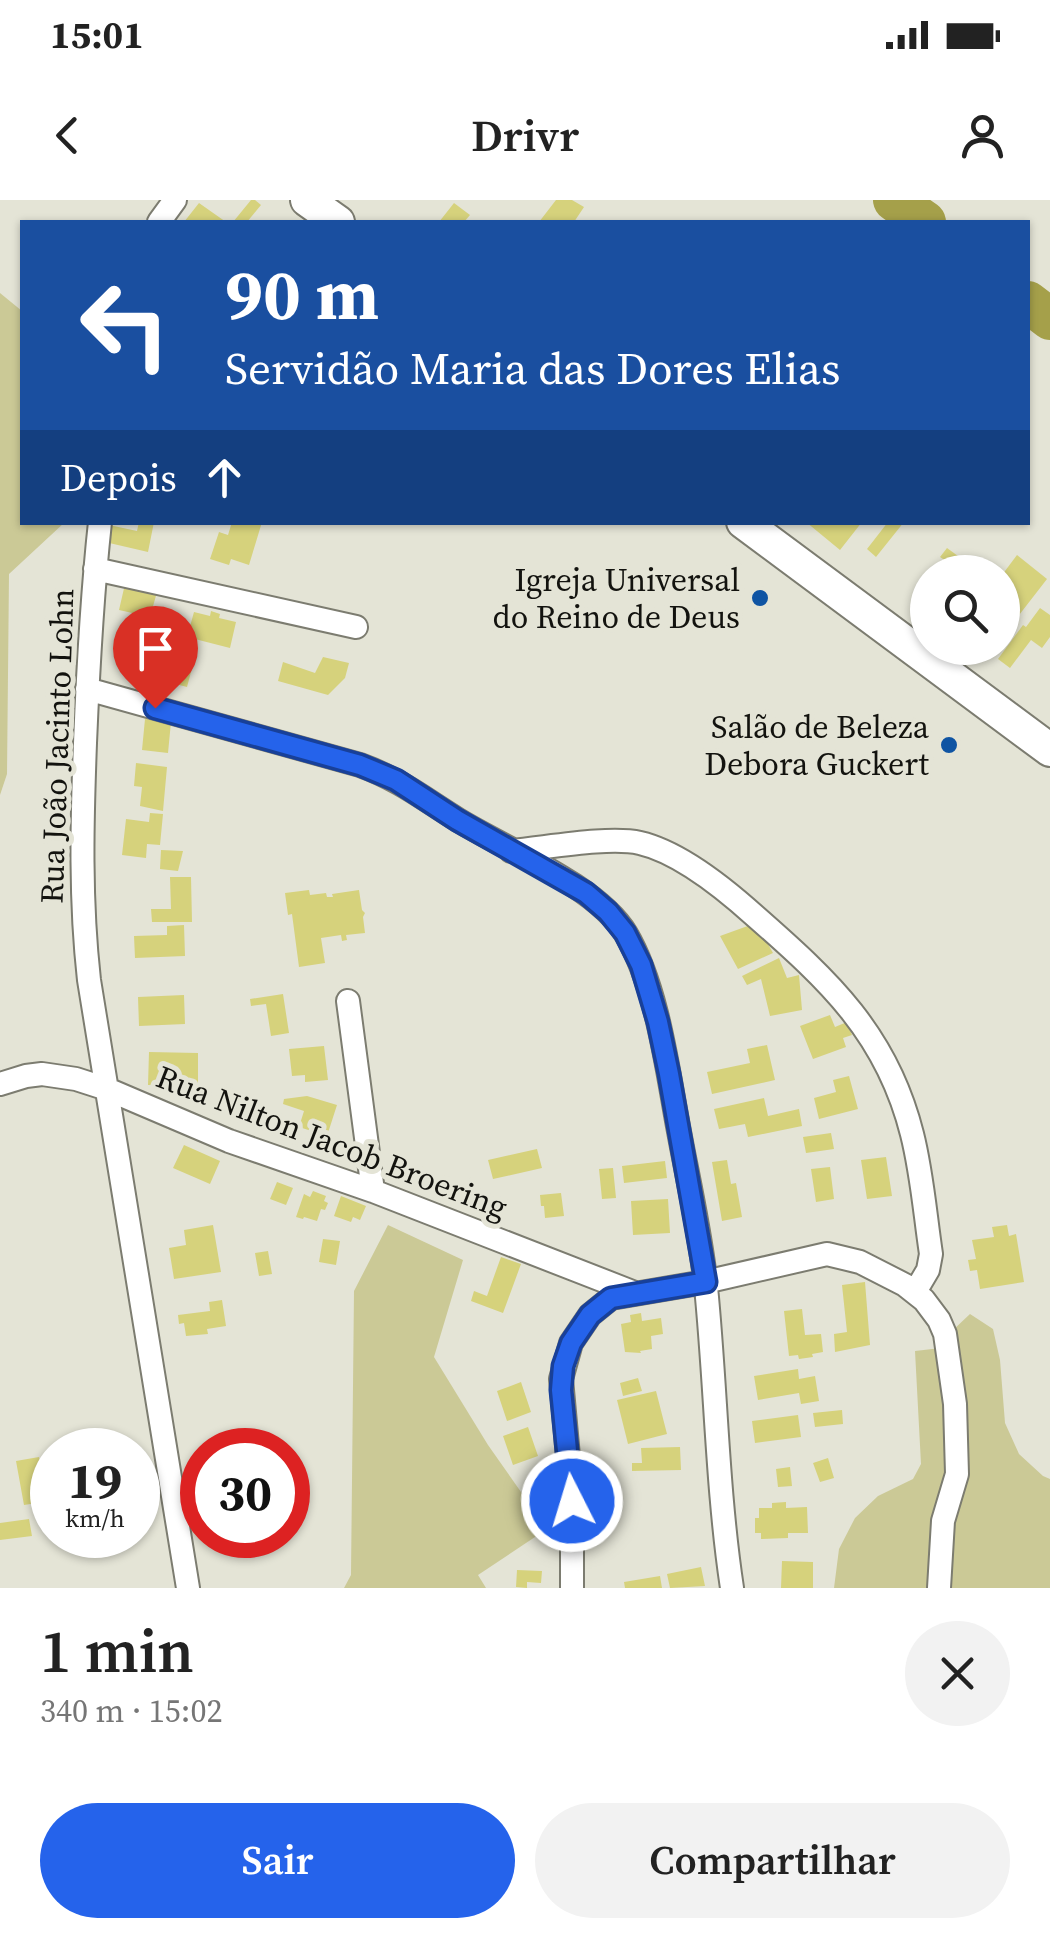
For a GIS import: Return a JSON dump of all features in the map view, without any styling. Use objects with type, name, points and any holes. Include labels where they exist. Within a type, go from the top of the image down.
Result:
[{"type":"main road","points":[[307,200],[335,220]]},
{"type":"main road","points":[[748,525],[1050,750]]},
{"type":"street","name":"Rua João Jacinto Lohn","points":[[100,525],[87,689],[82,900],[89,980],[188,1588]]},
{"type":"street","points":[[96,569],[356,627]]},
{"type":"street","points":[[87,689],[380,772],[586,893],[625,933],[641,965],[658,1022],[706,1282],[732,1588]]},
{"type":"street","points":[[511,851],[621,840],[663,851],[745,906],[840,996],[878,1046],[898,1089],[912,1134],[931,1254],[928,1270],[915,1292]]},
{"type":"street","points":[[348,1001],[374,1191]]},
{"type":"street","name":"Rua Nilton Jacob Broering","points":[[0,1084],[42,1074],[76,1079],[229,1141],[374,1191],[638,1294]]},
{"type":"street","points":[[572,1588],[572,1501],[561,1390],[563,1366],[571,1343],[590,1315],[611,1298],[706,1282],[827,1254],[871,1266],[915,1292],[945,1334],[955,1404],[957,1474],[943,1521],[939,1588]]},
{"type":"shaded area","points":[[0,293],[20,309],[20,525],[62,525],[9,574],[7,774],[0,795]]},
{"type":"shaded area","points":[[388,1225],[463,1260],[434,1357],[488,1445],[547,1529],[478,1575],[486,1588],[344,1588],[351,1575],[354,1291]]},
{"type":"shaded area","points":[[970,1314],[993,1329],[1000,1360],[1005,1423],[1019,1454],[1050,1479],[1050,1588],[947,1588],[952,1331]]},
{"type":"shaded area","points":[[941,1348],[949,1473],[932,1588],[834,1588],[839,1549],[855,1518],[878,1496],[913,1479],[921,1464],[915,1351]]},
{"type":"building","points":[[251,200],[261,205],[249,220],[235,220]]},
{"type":"building","points":[[556,200],[572,200],[584,207],[575,220],[541,220]]},
{"type":"building","points":[[199,203],[223,220],[186,220]]},
{"type":"building","points":[[454,203],[470,215],[466,220],[441,220]]},
{"type":"building","points":[[109,525],[137,531],[138,525],[153,525],[148,552],[105,542]]},
{"type":"building","points":[[231,525],[261,525],[249,565],[231,559],[229,565],[210,559],[219,532],[228,535]]},
{"type":"building","points":[[810,525],[860,525],[840,550]]},
{"type":"building","points":[[886,525],[902,525],[876,557],[867,549]]},
{"type":"building","points":[[1020,557],[1047,579],[1020,614]]},
{"type":"building","points":[[125,584],[157,592],[150,617],[119,610]]},
{"type":"building","points":[[1040,608],[1050,615],[1050,637],[1042,648],[1031,640],[1020,655],[1020,629]]},
{"type":"building","points":[[211,611],[220,614],[219,618],[236,622],[230,648],[187,637],[194,612],[210,616]]},
{"type":"building","points":[[174,647],[196,653],[187,687],[134,673],[141,649],[171,657]]},
{"type":"building","points":[[323,657],[349,663],[345,678],[328,695],[278,681],[283,662],[315,673]]},
{"type":"building","points":[[145,719],[171,722],[168,753],[142,750]]},
{"type":"building","points":[[136,763],[167,767],[163,811],[140,806],[142,787],[134,786]]},
{"type":"building","points":[[150,813],[163,814],[160,845],[147,844],[146,858],[122,855],[126,819],[149,822]]},
{"type":"building","points":[[161,850],[183,851],[178,871],[160,869]]},
{"type":"building","points":[[170,877],[191,877],[192,922],[152,922],[151,909],[171,909]]},
{"type":"building","points":[[309,890],[310,895],[326,893],[333,897],[332,894],[359,890],[365,933],[346,935],[347,940],[342,941],[341,935],[321,938],[325,963],[299,967],[285,893]]},
{"type":"building","points":[[756,923],[773,953],[738,969],[720,936]]},
{"type":"building","points":[[184,925],[185,956],[135,958],[134,936],[167,935],[167,926]]},
{"type":"building","points":[[779,958],[787,978],[799,975],[802,1010],[770,1016],[761,979],[747,985],[742,976]]},
{"type":"building","points":[[283,994],[289,1033],[271,1036],[266,1004],[251,1006],[250,999]]},
{"type":"building","points":[[184,995],[185,1024],[139,1026],[138,997]]},
{"type":"building","points":[[830,1015],[835,1027],[847,1022],[852,1035],[843,1038],[846,1047],[813,1059],[800,1026]]},
{"type":"building","points":[[767,1045],[775,1080],[712,1094],[707,1072],[750,1063],[747,1049]]},
{"type":"building","points":[[324,1046],[328,1080],[305,1082],[305,1075],[292,1076],[289,1049]]},
{"type":"building","points":[[149,1052],[198,1053],[198,1086],[148,1085]]},
{"type":"building","points":[[849,1076],[858,1109],[819,1119],[814,1098],[836,1092],[833,1080]]},
{"type":"building","points":[[307,1096],[337,1105],[327,1136],[299,1127],[304,1111],[283,1104],[284,1099]]},
{"type":"building","points":[[764,1098],[768,1116],[799,1109],[802,1126],[748,1137],[745,1124],[719,1129],[714,1109]]},
{"type":"building","points":[[831,1133],[834,1149],[806,1153],[803,1137]]},
{"type":"building","points":[[184,1145],[220,1161],[210,1184],[173,1168]]},
{"type":"building","points":[[537,1149],[542,1168],[493,1179],[488,1160]]},
{"type":"building","points":[[886,1157],[892,1196],[867,1199],[861,1160]]},
{"type":"building","points":[[727,1160],[742,1217],[722,1221],[712,1162]]},
{"type":"building","points":[[665,1161],[667,1178],[624,1183],[622,1166]]},
{"type":"building","points":[[830,1167],[834,1199],[816,1202],[811,1169]]},
{"type":"building","points":[[613,1168],[616,1198],[602,1199],[599,1169]]},
{"type":"building","points":[[277,1182],[293,1188],[286,1205],[270,1199]]},
{"type":"building","points":[[313,1191],[326,1196],[325,1210],[321,1209],[317,1221],[296,1217],[304,1194],[310,1197]]},
{"type":"building","points":[[561,1193],[564,1216],[545,1218],[540,1195]]},
{"type":"building","points":[[341,1196],[366,1206],[360,1220],[353,1217],[351,1222],[334,1216]]},
{"type":"building","points":[[668,1199],[670,1233],[633,1235],[631,1201]]},
{"type":"building","points":[[213,1225],[221,1272],[174,1279],[169,1248],[186,1245],[184,1230]]},
{"type":"building","points":[[1007,1225],[1009,1236],[1016,1234],[1024,1282],[980,1289],[977,1270],[970,1271],[968,1260],[976,1259],[972,1240],[994,1237],[992,1227]]},
{"type":"building","points":[[323,1239],[340,1241],[336,1265],[319,1262]]},
{"type":"building","points":[[268,1251],[272,1274],[259,1276],[255,1253]]},
{"type":"building","points":[[501,1257],[521,1264],[503,1313],[471,1301],[474,1291],[487,1296]]},
{"type":"building","points":[[865,1282],[870,1345],[835,1352],[834,1334],[847,1332],[842,1285]]},
{"type":"building","points":[[222,1300],[226,1326],[207,1329],[208,1334],[186,1336],[178,1315],[210,1311],[209,1302]]},
{"type":"building","points":[[802,1309],[805,1335],[821,1334],[823,1352],[799,1359],[798,1355],[789,1356],[784,1311]]},
{"type":"building","points":[[641,1313],[642,1321],[661,1318],[663,1334],[651,1336],[652,1349],[625,1352],[621,1324],[631,1322],[630,1315]]},
{"type":"building","points":[[798,1369],[799,1379],[815,1376],[819,1401],[801,1404],[799,1393],[758,1400],[754,1376]]},
{"type":"building","points":[[638,1378],[642,1391],[623,1396],[620,1383]]},
{"type":"building","points":[[521,1382],[531,1412],[507,1421],[497,1391]]},
{"type":"building","points":[[656,1391],[667,1434],[628,1444],[617,1400]]},
{"type":"building","points":[[842,1410],[843,1424],[815,1427],[813,1413]]},
{"type":"building","points":[[798,1415],[801,1437],[755,1443],[752,1421]]},
{"type":"building","points":[[528,1427],[538,1456],[513,1465],[503,1436]]},
{"type":"building","points":[[680,1447],[681,1470],[632,1471],[632,1463],[642,1463],[641,1448]]},
{"type":"building","points":[[828,1458],[834,1478],[820,1482],[813,1463]]},
{"type":"building","points":[[30,1459],[30,1504],[24,1505],[16,1461]]},
{"type":"building","points":[[790,1467],[792,1486],[778,1487],[776,1469]]},
{"type":"building","points":[[786,1502],[786,1508],[807,1507],[808,1533],[761,1539],[761,1533],[755,1533],[759,1508]]},
{"type":"building","points":[[29,1519],[30,1536],[0,1540],[0,1523]]},
{"type":"building","points":[[782,1561],[813,1562],[813,1588],[781,1588]]},
{"type":"building","points":[[701,1567],[705,1586],[670,1588],[667,1574]]},
{"type":"building","points":[[517,1570],[542,1571],[541,1583],[527,1582],[527,1588],[516,1587]]},
{"type":"building","points":[[660,1576],[662,1588],[625,1588],[624,1582]]},
{"type":"waterway","points":[[894,200],[922,220]]},
{"type":"waterway","points":[[1030,304],[1050,319]]},
{"type":"place","name":"Igreja Universal do Reino de Deus","points":[[760,598]]},
{"type":"place","name":"Salão de Beleza Debora Guckert","points":[[949,745]]},
{"type":"route","points":[[155,708],[360,765],[396,780],[457,820],[586,893],[625,933],[641,965],[658,1022],[706,1282],[611,1298],[590,1315],[571,1343],[563,1366],[561,1390],[572,1501]]}]
